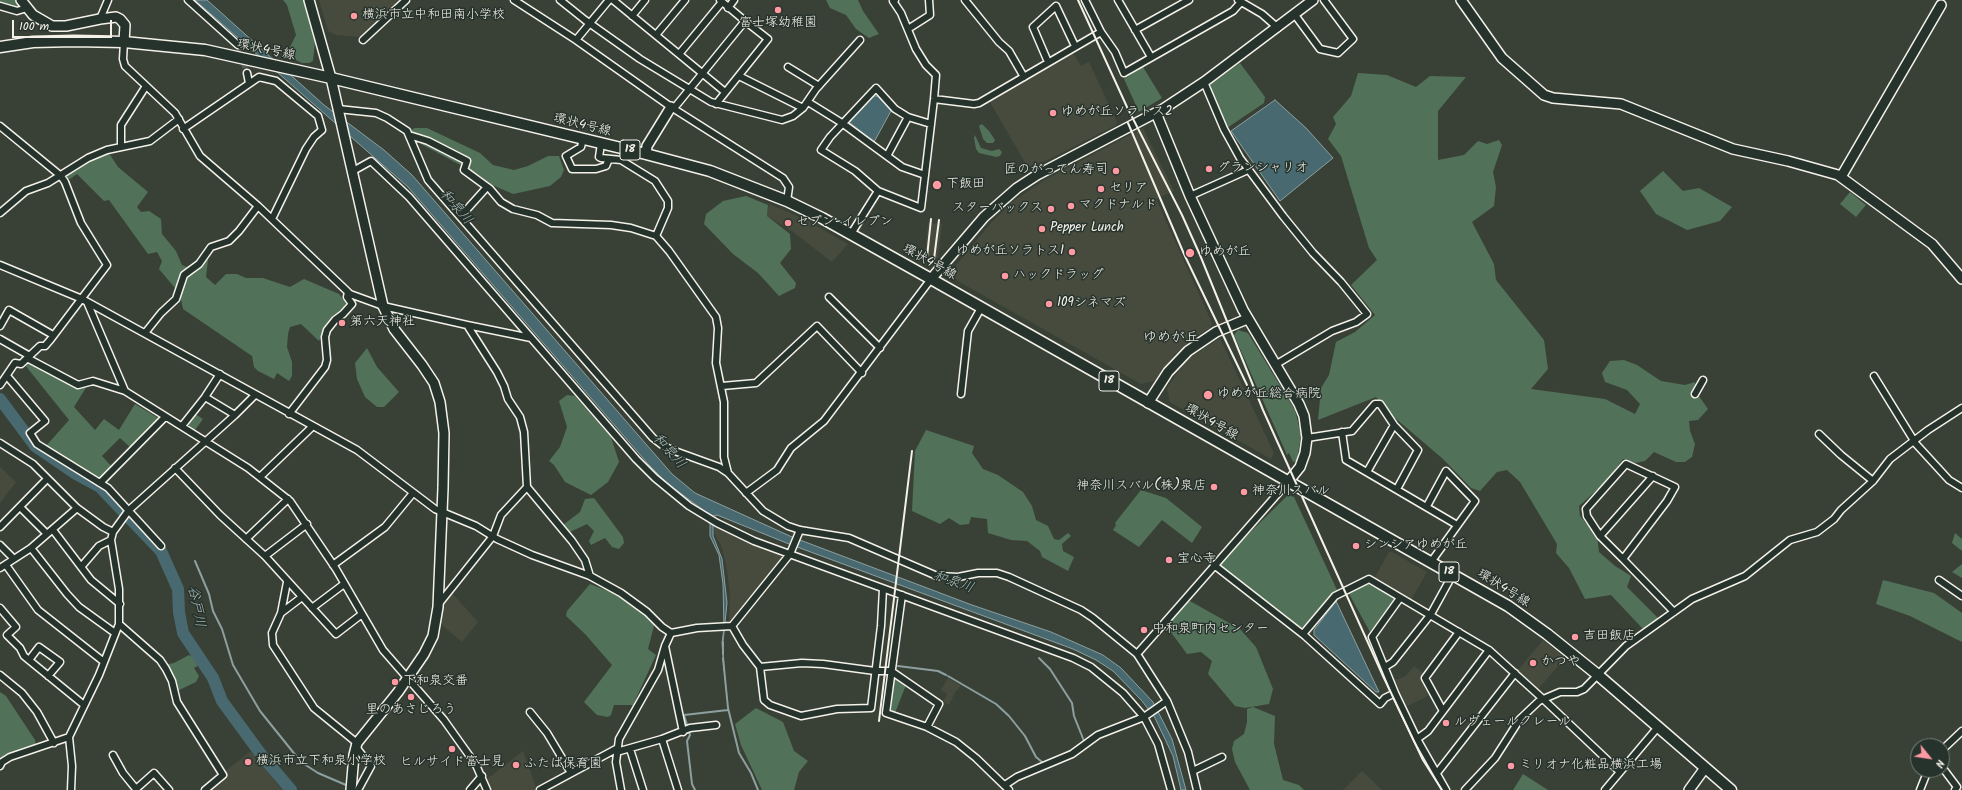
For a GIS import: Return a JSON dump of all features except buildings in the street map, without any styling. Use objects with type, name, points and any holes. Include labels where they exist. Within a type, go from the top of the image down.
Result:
[{"type":"main road","name":"環状4号線","points":[[0,46],[53,41],[124,42],[205,50],[331,78],[646,154],[710,171],[787,201],[851,234],[1508,606],[1547,634],[1598,676],[1731,790]]},
{"type":"street","points":[[21,0],[39,20],[52,26],[66,26],[100,18],[111,17],[120,19],[125,25],[124,66],[179,119],[183,129],[200,156],[258,206],[348,292],[363,300],[383,306],[531,338]]},
{"type":"street","points":[[100,18],[108,0]]},
{"type":"street","points":[[188,0],[238,45]]},
{"type":"street","points":[[310,0],[331,78],[383,306],[394,329],[428,372],[438,393],[444,448],[438,607],[430,645],[408,678],[357,745],[351,790]]},
{"type":"street","points":[[363,40],[406,0]]},
{"type":"street","points":[[514,0],[782,178],[789,187],[787,201]]},
{"type":"street","points":[[560,0],[646,62],[716,104],[782,120],[793,116],[808,102],[819,86],[860,40]]},
{"type":"street","points":[[576,40],[609,0]]},
{"type":"street","points":[[613,0],[680,53],[725,92]]},
{"type":"street","points":[[632,16],[645,0]]},
{"type":"street","points":[[656,35],[685,0]]},
{"type":"street","points":[[728,8],[734,0]]},
{"type":"street","points":[[895,0],[893,1],[908,29],[916,49],[926,65],[936,75],[934,99],[921,208],[878,191],[854,172],[821,150],[842,123],[876,88],[895,109],[908,117],[931,124]]},
{"type":"street","points":[[908,29],[930,15],[930,0]]},
{"type":"street","points":[[965,0],[999,42],[1009,51],[1024,77]]},
{"type":"street","points":[[1085,0],[1101,32],[1116,52],[1124,73],[1233,11],[1240,1],[1262,14],[1278,28]]},
{"type":"street","points":[[1119,0],[1151,57]]},
{"type":"street","points":[[1135,30],[1189,0]]},
{"type":"street","points":[[746,493],[776,470],[791,448],[824,421],[862,373],[931,279],[984,217],[1017,188],[1037,175],[1156,113],[1204,82],[1278,28],[1313,0]]},
{"type":"street","points":[[1295,15],[1320,49],[1338,53],[1354,39],[1324,0]]},
{"type":"street","points":[[1461,0],[1502,58],[1544,95],[1553,98],[1622,104],[1738,151],[1788,161],[1841,177],[1932,244],[1962,279]]},
{"type":"street","points":[[680,53],[721,1],[768,39],[716,104]]},
{"type":"street","points":[[1841,177],[1942,3]]},
{"type":"street","points":[[0,6],[17,11],[27,8]]},
{"type":"street","points":[[1048,62],[1034,27],[1056,6],[1074,46]]},
{"type":"street","points":[[646,154],[647,146],[673,107],[745,21]]},
{"type":"street","points":[[934,99],[974,104],[1101,32]]},
{"type":"street","points":[[788,67],[819,86]]},
{"type":"street","points":[[247,72],[249,83]]},
{"type":"street","points":[[739,76],[802,108]]},
{"type":"street","points":[[183,129],[259,77],[276,81],[318,116],[322,130],[314,137],[306,150],[272,219]]},
{"type":"street","points":[[1204,82],[1224,130],[1248,170],[1313,253],[1341,282],[1366,314],[1356,322],[1332,331],[1275,365]]},
{"type":"street","points":[[121,146],[121,125],[146,86]]},
{"type":"street","points":[[808,102],[842,123],[902,167],[925,175]]},
{"type":"street","points":[[338,109],[376,113],[387,118],[409,135],[428,141],[467,161],[464,170],[487,187],[501,202],[513,209],[537,215],[552,223],[611,225],[631,228],[656,236],[669,251],[716,317],[718,328],[716,363],[722,386],[724,402],[724,457],[728,473]]},
{"type":"street","points":[[1137,654],[1288,482],[1302,462],[1308,438],[1304,416],[1299,404],[1247,319],[1190,196],[1156,113]]},
{"type":"street","points":[[887,156],[908,117]]},
{"type":"street","points":[[0,213],[26,191],[61,176],[88,158],[121,146],[143,144],[150,141],[179,119]]},
{"type":"street","points":[[0,126],[61,176],[65,182],[82,223],[107,265],[90,286],[84,300],[45,346],[40,346],[21,364],[15,363],[0,385]]},
{"type":"street","points":[[409,135],[420,166],[428,180],[461,216],[653,438],[672,450],[710,463],[728,473],[763,511],[799,533],[849,538],[937,576],[958,577],[978,573],[997,573],[1010,577],[1081,610],[1137,654],[1167,701],[1175,718],[1188,752],[1197,790]]},
{"type":"street","points":[[583,139],[581,146],[566,156],[572,169],[596,169],[606,166],[609,159]]},
{"type":"street","points":[[601,144],[599,157],[621,160],[655,181],[668,201],[668,208],[656,236]]},
{"type":"street","points":[[353,171],[371,161],[409,196],[636,459],[671,492],[707,518],[754,541],[791,552],[902,596],[1079,661],[1107,679],[1145,716],[1158,744],[1171,790]]},
{"type":"street","points":[[1190,196],[1248,170]]},
{"type":"street","points":[[461,216],[487,187]]},
{"type":"street","points":[[851,234],[878,191]]},
{"type":"street","points":[[145,333],[161,313],[176,299],[184,275],[199,264],[211,247],[229,241],[239,231],[258,206]]},
{"type":"street","points":[[0,265],[84,300],[220,374],[254,395],[357,450],[434,509],[476,526],[532,555],[590,576],[620,593],[647,612],[662,627],[671,633],[697,628],[731,626]]},
{"type":"street","points":[[289,414],[325,367],[327,360],[325,337],[335,320],[344,314],[352,304],[347,297],[348,292]]},
{"type":"street","points":[[829,297],[880,348]]},
{"type":"street","points":[[84,300],[125,391]]},
{"type":"street","points":[[961,394],[968,331],[981,308]]},
{"type":"street","points":[[0,326],[9,310],[53,335]]},
{"type":"street","points":[[1148,403],[1168,372],[1188,351],[1216,332],[1247,319]]},
{"type":"street","points":[[467,325],[497,372],[508,398],[520,417],[524,432],[526,450],[527,487],[581,554],[585,560],[590,576]]},
{"type":"street","points":[[722,386],[756,383],[817,326],[862,373]]},
{"type":"street","points":[[0,339],[28,357],[78,385],[93,381],[125,391],[165,417],[206,440],[260,477],[288,499],[307,524],[333,565],[383,650],[444,720],[482,776],[487,790]]},
{"type":"street","points":[[182,426],[205,397],[220,374]]},
{"type":"street","points":[[7,376],[45,421],[30,433],[37,444],[108,488],[127,513],[161,546]]},
{"type":"street","points":[[1874,376],[1915,441],[1949,480],[1962,488]]},
{"type":"street","points":[[1695,394],[1702,380]]},
{"type":"street","points":[[71,790],[72,766],[69,737],[104,662],[119,624],[120,604],[111,540],[113,532],[127,513],[235,415],[254,395]]},
{"type":"street","points":[[205,397],[235,415]]},
{"type":"street","points":[[1308,438],[1352,431],[1375,404],[1380,404],[1394,425],[1418,450],[1397,489]]},
{"type":"street","points":[[1465,790],[1494,758],[1520,719],[1543,699],[1560,692],[1580,691],[1598,676],[1626,646],[1674,612],[1707,591],[1724,586],[1744,576],[1790,540],[1817,532],[1834,519],[1841,510],[1873,481],[1890,459],[1928,430],[1962,408]]},
{"type":"street","points":[[100,483],[165,417]]},
{"type":"street","points":[[1367,472],[1394,425]]},
{"type":"street","points":[[260,477],[313,426]]},
{"type":"street","points":[[1342,432],[1346,460],[1427,506],[1457,525]]},
{"type":"street","points":[[1819,434],[1841,455],[1873,481]]},
{"type":"street","points":[[0,443],[33,464],[77,508],[103,527],[113,532]]},
{"type":"street","points":[[1623,559],[1668,501],[1674,487],[1626,464],[1586,509],[1587,516],[1600,536],[1674,612]]},
{"type":"street","points":[[175,468],[220,515],[265,556],[287,582],[336,634],[362,614]]},
{"type":"street","points":[[1427,506],[1446,471],[1475,501],[1431,562]]},
{"type":"street","points":[[1600,536],[1653,476]]},
{"type":"street","points":[[0,527],[47,479]]},
{"type":"street","points":[[438,607],[493,536],[501,515],[527,487]]},
{"type":"street","points":[[333,565],[385,527],[413,493]]},
{"type":"street","points":[[246,539],[288,499]]},
{"type":"street","points":[[20,507],[47,534]]},
{"type":"street","points":[[77,508],[31,548],[3,566],[38,610],[104,662]]},
{"type":"street","points":[[265,556],[307,524]]},
{"type":"street","points":[[53,530],[92,580],[120,604]]},
{"type":"street","points":[[731,626],[791,552],[799,533]]},
{"type":"street","points":[[81,567],[99,546],[111,540]]},
{"type":"street","points":[[0,545],[14,559]]},
{"type":"street","points":[[31,548],[67,594],[80,607],[115,633]]},
{"type":"street","points":[[1214,565],[1303,634],[1380,704],[1385,698],[1395,693]]},
{"type":"street","points":[[1384,667],[1393,662],[1430,614],[1453,574]]},
{"type":"street","points":[[1303,634],[1335,596],[1369,580],[1430,614],[1489,650],[1620,772]]},
{"type":"street","points":[[1939,580],[1962,596]]},
{"type":"street","points":[[287,582],[280,613],[272,633],[273,645],[314,708],[357,745],[370,766],[358,790]]},
{"type":"street","points":[[312,608],[344,584]]},
{"type":"street","points":[[731,626],[760,667],[764,700],[770,705],[801,716],[838,710],[871,708],[884,589]]},
{"type":"street","points":[[902,596],[886,713],[927,727],[956,742],[1007,787],[1017,777],[1072,754],[1098,735],[1145,716],[1167,701]]},
{"type":"street","points":[[280,613],[302,597]]},
{"type":"street","points":[[1400,598],[1372,637],[1395,693],[1417,738],[1446,790]]},
{"type":"street","points":[[0,608],[16,627],[7,635],[29,660],[84,705]]},
{"type":"street","points":[[119,624],[160,660],[172,681],[177,702],[222,775],[205,790]]},
{"type":"street","points":[[1443,711],[1425,678],[1459,632]]},
{"type":"street","points":[[621,790],[616,762],[616,749],[623,730],[658,670],[665,646],[671,633]]},
{"type":"street","points":[[665,646],[683,732]]},
{"type":"street","points":[[29,660],[39,647],[60,662],[48,676]]},
{"type":"street","points":[[1417,738],[1428,730],[1489,650]]},
{"type":"street","points":[[760,667],[802,663],[823,664],[875,671],[891,671],[939,704],[927,727]]},
{"type":"street","points":[[1437,773],[1515,673]]},
{"type":"street","points":[[0,675],[22,692],[37,712],[54,743]]},
{"type":"street","points":[[530,712],[547,733],[571,773]]},
{"type":"street","points":[[616,749],[620,752],[683,732],[690,728],[716,725]]},
{"type":"street","points":[[1605,790],[1658,726]]},
{"type":"street","points":[[1950,742],[1962,731]]},
{"type":"street","points":[[0,766],[2,762],[10,757],[69,737]]},
{"type":"street","points":[[662,739],[678,790]]},
{"type":"street","points":[[540,790],[616,749]]},
{"type":"street","points":[[630,749],[643,790]]},
{"type":"street","points":[[113,756],[123,773],[136,789],[154,773],[169,790]]},
{"type":"street","points":[[1193,771],[1222,757]]},
{"type":"street","points":[[1689,790],[1705,768]]},
{"type":"street","points":[[470,790],[482,776]]},
{"type":"street","points":[[1920,790],[1925,778]]},
{"type":"street","points":[[1950,778],[1957,787],[1955,790]]},
{"type":"shaded area","name":"横浜市立中和田南小学校","points":[[319,0],[402,0],[362,37],[336,35],[328,31]]},
{"type":"shaded area","name":"ゆめが丘ソラトス2","points":[[1073,53],[1081,66],[1089,62],[1117,122],[1116,125],[1032,168],[1027,166],[990,102]]},
{"type":"shaded area","points":[[1143,128],[1174,191],[1156,199],[1212,323],[1210,328],[1196,336],[1175,354],[1154,381],[1141,384],[956,280],[954,268],[991,223],[1012,202],[1043,181]]},
{"type":"shaded area","points":[[769,204],[802,218],[848,244],[832,262],[793,232],[767,216]]},
{"type":"shaded area","points":[[928,223],[942,224],[938,258],[925,257]]},
{"type":"shaded area","name":"ゆめが丘総合病院","points":[[1220,338],[1274,453],[1271,459],[1170,402],[1167,388],[1179,370],[1191,357]]},
{"type":"shaded area","points":[[0,467],[16,482],[0,503]]},
{"type":"shaded area","points":[[715,525],[749,543],[784,556],[744,608],[729,621],[730,595],[727,570],[722,547],[714,533]]},
{"type":"shaded area","points":[[1389,552],[1392,552],[1427,572],[1411,600],[1375,577]]},
{"type":"shaded area","points":[[452,593],[478,622],[462,642],[443,626],[439,619],[442,607]]},
{"type":"shaded area","points":[[1543,640],[1565,658],[1538,689],[1517,671]]},
{"type":"shaded area","points":[[1414,666],[1424,674],[1421,678],[1428,696],[1407,706],[1395,680],[1406,676]]},
{"type":"shaded area","points":[[948,678],[961,686],[955,692],[949,705],[943,702],[947,694],[941,690]]},
{"type":"shaded area","name":"横浜市立下和泉小学校","points":[[251,751],[282,790],[208,790],[223,773]]},
{"type":"shaded area","name":"ふたば保育園","points":[[523,751],[537,790],[489,790],[490,788],[487,779]]},
{"type":"shaded area","points":[[1362,771],[1382,790],[1343,790]]},
{"type":"green space","points":[[0,0],[16,0],[20,5],[17,8],[0,3]]},
{"type":"green space","points":[[283,0],[304,0],[315,42],[313,61],[309,63],[302,63],[286,55],[296,35],[287,5]]},
{"type":"green space","points":[[826,0],[858,0],[863,11],[879,34],[869,38],[856,29],[846,15],[830,8]]},
{"type":"green space","points":[[1240,63],[1265,97],[1264,103],[1227,128],[1210,90],[1211,84]]},
{"type":"green space","points":[[1143,67],[1162,98],[1139,112],[1124,79]]},
{"type":"green space","points":[[1358,73],[1387,75],[1416,87],[1430,76],[1466,77],[1438,111],[1438,160],[1464,155],[1478,141],[1487,144],[1499,140],[1502,145],[1493,172],[1496,187],[1494,206],[1472,222],[1494,264],[1496,280],[1544,340],[1548,369],[1531,389],[1605,399],[1635,414],[1640,404],[1627,390],[1605,382],[1602,373],[1610,361],[1624,360],[1637,365],[1661,381],[1685,385],[1695,382],[1696,392],[1708,409],[1698,420],[1689,421],[1690,431],[1695,444],[1692,457],[1685,462],[1676,462],[1654,452],[1645,461],[1635,463],[1623,459],[1607,481],[1579,506],[1580,516],[1597,536],[1599,552],[1615,566],[1631,576],[1627,587],[1660,620],[1643,629],[1611,595],[1585,599],[1569,568],[1556,553],[1557,544],[1520,482],[1507,470],[1497,472],[1480,491],[1471,488],[1443,459],[1388,412],[1376,397],[1318,420],[1321,388],[1329,375],[1336,342],[1355,332],[1375,315],[1351,285],[1377,260],[1369,248],[1341,156],[1328,139],[1336,124],[1333,117],[1351,96]]},
{"type":"green space","points":[[982,124],[995,140],[993,143],[987,143],[983,139],[979,126]]},
{"type":"green space","points":[[415,128],[427,128],[480,153],[493,165],[514,170],[528,166],[548,156],[559,156],[564,170],[561,177],[550,186],[513,194],[490,184],[479,175],[421,144],[411,130]]},
{"type":"green space","points":[[975,135],[981,148],[992,151],[999,149],[1002,152],[1000,156],[996,157],[979,153],[976,149],[974,138]]},
{"type":"green space","points":[[107,150],[118,167],[148,192],[137,207],[141,212],[149,211],[161,219],[162,234],[176,251],[182,265],[187,267],[206,258],[208,260],[206,277],[215,285],[226,274],[237,274],[246,278],[263,278],[290,287],[304,279],[339,294],[346,303],[344,307],[326,325],[319,341],[301,324],[290,327],[287,347],[292,362],[292,376],[289,381],[277,373],[274,379],[258,371],[254,367],[252,356],[183,309],[180,294],[159,269],[162,261],[157,252],[148,254],[109,200],[104,201],[77,174],[70,179],[61,176]]},
{"type":"green space","points":[[1663,171],[1683,191],[1699,188],[1732,207],[1720,221],[1687,230],[1656,214],[1640,191]]},
{"type":"green space","points":[[1850,192],[1866,205],[1856,217],[1840,204]]},
{"type":"green space","points":[[746,196],[768,205],[767,216],[790,234],[791,249],[780,263],[796,283],[795,288],[779,296],[758,273],[733,254],[704,224],[706,214],[723,201]]},
{"type":"green space","points":[[1238,330],[1248,333],[1295,410],[1301,435],[1297,461],[1293,462],[1289,453],[1287,455],[1234,335]]},
{"type":"green space","points":[[367,348],[377,367],[399,392],[384,407],[377,407],[365,397],[357,379],[355,363]]},
{"type":"green space","points":[[28,361],[87,386],[74,407],[95,430],[104,419],[119,430],[135,404],[160,419],[131,448],[120,438],[102,456],[112,467],[100,479],[46,446],[69,420],[25,365]]},
{"type":"green space","points":[[567,395],[575,396],[611,437],[619,462],[608,482],[591,495],[565,482],[554,465],[549,461],[560,447],[567,427],[559,401]]},
{"type":"green space","points":[[195,414],[203,419],[195,430],[188,425],[188,422]]},
{"type":"green space","points":[[926,430],[974,446],[972,453],[983,469],[998,475],[1023,492],[1032,506],[1036,520],[1048,526],[1054,539],[1059,540],[1068,533],[1071,536],[1062,544],[1063,551],[1074,557],[1068,571],[1042,557],[1040,551],[1027,541],[1011,540],[988,533],[987,519],[971,517],[969,524],[960,525],[949,518],[940,524],[912,511],[915,451]]},
{"type":"green space","points":[[1141,490],[1166,498],[1202,527],[1192,543],[1162,520],[1139,547],[1113,530],[1116,525],[1115,523]]},
{"type":"green space","points":[[1288,495],[1294,497],[1337,590],[1303,631],[1217,565]]},
{"type":"green space","points":[[594,498],[623,537],[624,543],[619,549],[612,547],[605,538],[591,545],[589,541],[594,531],[587,524],[570,532],[563,525],[580,512],[585,499]]},
{"type":"green space","points":[[1955,533],[1962,539],[1962,551],[1952,543]]},
{"type":"green space","points":[[1962,564],[1962,578],[1952,572]]},
{"type":"green space","points":[[1883,580],[1934,593],[1962,613],[1962,642],[1910,616],[1876,604]]},
{"type":"green space","points":[[590,584],[610,592],[641,609],[655,622],[648,649],[656,655],[633,705],[614,705],[611,715],[608,717],[597,715],[584,702],[612,665],[585,634],[566,616],[567,611]]},
{"type":"green space","points":[[1369,584],[1395,598],[1370,632],[1348,592]]},
{"type":"green space","points":[[1188,600],[1240,629],[1256,647],[1273,689],[1269,704],[1245,708],[1235,706],[1208,674],[1212,661],[1201,652],[1187,654],[1170,631],[1168,624]]},
{"type":"green space","points":[[189,655],[201,660],[203,663],[194,668],[199,676],[196,682],[175,692],[163,665],[174,663]]},
{"type":"green space","points":[[898,676],[906,685],[895,713],[890,711],[894,678]]},
{"type":"green space","points":[[0,692],[6,696],[35,740],[36,747],[0,762]]},
{"type":"green space","points":[[1253,707],[1275,716],[1274,744],[1283,780],[1299,785],[1304,790],[1250,790],[1235,762],[1232,749],[1234,741],[1244,734],[1247,722],[1247,709]]},
{"type":"green space","points":[[756,708],[783,722],[794,751],[808,761],[799,772],[794,790],[762,790],[741,745],[735,724]]},
{"type":"green space","points":[[1523,774],[1548,790],[1513,790]]},
{"type":"water","points":[[195,0],[207,0],[324,105],[384,150],[412,175],[672,474],[695,493],[792,537],[972,605],[1051,632],[1103,655],[1121,668],[1153,702],[1172,739],[1186,790],[1181,790],[1173,756],[1155,718],[1142,701],[1113,671],[1096,660],[1073,649],[789,544],[717,515],[713,516],[713,536],[722,559],[727,603],[723,642],[724,671],[722,643],[724,628],[723,584],[719,555],[710,536],[710,515],[668,484],[649,465],[408,187]]},
{"type":"water","points":[[874,96],[878,96],[891,111],[874,142],[849,122]]},
{"type":"water","points":[[1275,100],[1306,128],[1333,158],[1280,201],[1231,131]]},
{"type":"water","points":[[1336,601],[1379,692],[1376,692],[1314,635],[1314,630]]},
{"type":"waterway","name":"谷戸川","points":[[0,399],[35,446],[76,474],[100,487],[161,551],[178,589],[179,612],[183,633],[213,678],[222,701],[263,757],[291,790]]},
{"type":"waterway","points":[[195,561],[209,594],[213,611],[222,629],[233,665],[260,711],[301,762],[318,773],[346,785]]},
{"type":"waterway","points":[[723,642],[723,654]]},
{"type":"waterway","points":[[723,658],[728,708],[739,753],[751,773],[758,790]]},
{"type":"waterway","points":[[1039,658],[1050,669],[1072,703],[1074,716],[1084,741]]},
{"type":"waterway","points":[[898,666],[938,671],[946,675]]},
{"type":"waterway","points":[[948,676],[996,704],[1009,716],[1025,736],[1036,757],[1042,762]]},
{"type":"waterway","points":[[695,790],[692,784],[687,741],[690,735],[684,715],[728,710]]},
{"type":"tunnel","points":[[238,45],[247,73]]},
{"type":"railway","points":[[1078,0],[1127,107],[1182,215],[1200,255],[1263,410],[1383,676],[1423,760],[1442,790]]},
{"type":"railway","points":[[1128,123],[1184,254],[1247,385]]},
{"type":"railway","points":[[927,257],[931,219]]},
{"type":"railway","points":[[934,259],[939,220]]},
{"type":"railway","points":[[879,721],[912,451]]},
{"type":"place","name":"富士塚幼稚園","points":[[778,10]]},
{"type":"place","name":"横浜市立中和田南小学校","points":[[354,16]]},
{"type":"place","name":"ゆめが丘ソラトス2","points":[[1053,113]]},
{"type":"place","name":"グランシャリオ","points":[[1209,169]]},
{"type":"place","name":"匠のがってん寿司","points":[[1116,171]]},
{"type":"place","name":"下飯田","points":[[937,185]]},
{"type":"place","name":"セリア","points":[[1101,189]]},
{"type":"place","name":"マクドナルド","points":[[1071,206]]},
{"type":"place","name":"スターバックス","points":[[1051,209]]},
{"type":"place","name":"セブン-イレブン","points":[[788,223]]},
{"type":"place","name":"Pepper Lunch","points":[[1042,229]]},
{"type":"place","name":"ゆめが丘ソラトス1","points":[[1072,252]]},
{"type":"place","name":"ゆめが丘","points":[[1190,253]]},
{"type":"place","name":"ハックドラッグ","points":[[1005,276]]},
{"type":"place","name":"109シネマズ","points":[[1049,304]]},
{"type":"place","name":"第六天神社","points":[[342,323]]},
{"type":"place","name":"ゆめが丘総合病院","points":[[1208,395]]},
{"type":"place","name":"神奈川スバル(株)泉店","points":[[1214,487]]},
{"type":"place","name":"神奈川スバル","points":[[1244,492]]},
{"type":"place","name":"シンシアゆめが丘","points":[[1356,546]]},
{"type":"place","name":"宝心寺","points":[[1169,560]]},
{"type":"place","name":"中和泉町内センター","points":[[1144,630]]},
{"type":"place","name":"吉田飯店","points":[[1575,637]]},
{"type":"place","name":"かつや","points":[[1533,663]]},
{"type":"place","name":"下和泉交番","points":[[395,682]]},
{"type":"place","name":"里のあさじろう","points":[[411,697]]},
{"type":"place","name":"ルヴェールクレール","points":[[1446,723]]},
{"type":"place","name":"ヒルサイド富士見","points":[[452,749]]},
{"type":"place","name":"横浜市立下和泉小学校","points":[[248,762]]},
{"type":"place","name":"ふたば保育園","points":[[516,765]]},
{"type":"place","name":"ミリオナ化粧品横浜工場","points":[[1511,766]]},
{"type":"district","name":"ゆめが丘","points":[[1171,339]]},
{"type":"water label","name":"和泉川","points":[[455,208]]},
{"type":"water label","name":"和泉川","points":[[668,452]]},
{"type":"water label","name":"和泉川","points":[[953,583]]}]
